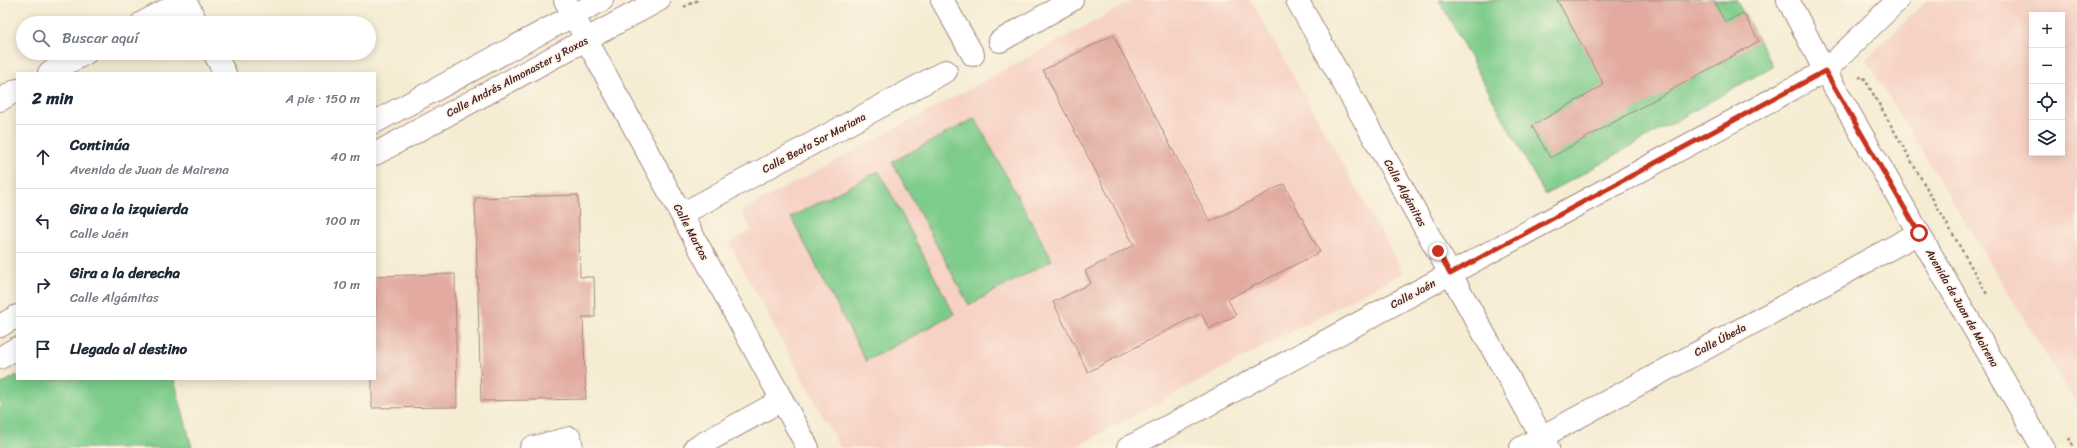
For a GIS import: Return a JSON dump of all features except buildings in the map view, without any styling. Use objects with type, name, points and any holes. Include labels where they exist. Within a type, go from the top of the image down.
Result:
[{"type":"street","points":[[155,16],[185,0],[194,16]]},
{"type":"street","points":[[376,121],[569,8],[602,0]]},
{"type":"street","name":"Calle Andrés Almonaster y Roxas","points":[[376,153],[659,0]]},
{"type":"street","points":[[942,0],[973,55]]},
{"type":"street","points":[[1000,42],[1072,0]]},
{"type":"street","name":"Calle Algámitas","points":[[1297,0],[1545,442]]},
{"type":"street","name":"Avenida de Juan de Mairena","points":[[1788,0],[1825,71],[2043,448]]},
{"type":"street","name":"Calle Jaén","points":[[1128,448],[1825,71],[1898,0]]},
{"type":"street","name":"Calle Martos","points":[[569,8],[808,448]]},
{"type":"street","points":[[51,72],[73,60]]},
{"type":"street","points":[[218,60],[225,72]]},
{"type":"street","name":"Calle Beata Sor Mariana","points":[[682,214],[946,71]]},
{"type":"street","points":[[0,100],[16,91]]},
{"type":"street","name":"Calle Úbeda","points":[[1521,448],[1545,442],[1919,233]]},
{"type":"street","points":[[0,326],[16,317]]},
{"type":"street","points":[[0,358],[16,349]]},
{"type":"street","points":[[695,448],[782,400]]},
{"type":"street","points":[[531,448],[571,443]]},
{"type":"shaded area","points":[[1134,0],[1251,0],[1403,272],[1074,448],[840,448],[729,243],[751,230],[742,211]]},
{"type":"shaded area","points":[[1927,0],[2077,0],[2077,406],[1866,59]]},
{"type":"green space","points":[[1439,0],[1736,0],[1773,66],[1545,195]]},
{"type":"green space","points":[[975,118],[1052,260],[969,305],[892,162]]},
{"type":"green space","points":[[879,171],[954,314],[866,361],[791,217]]},
{"type":"green space","points":[[16,376],[16,380],[174,380],[192,448],[2,448],[0,439],[0,385]]},
{"type":"route","points":[[1438,251],[1450,274],[1825,71],[1919,233]]}]
